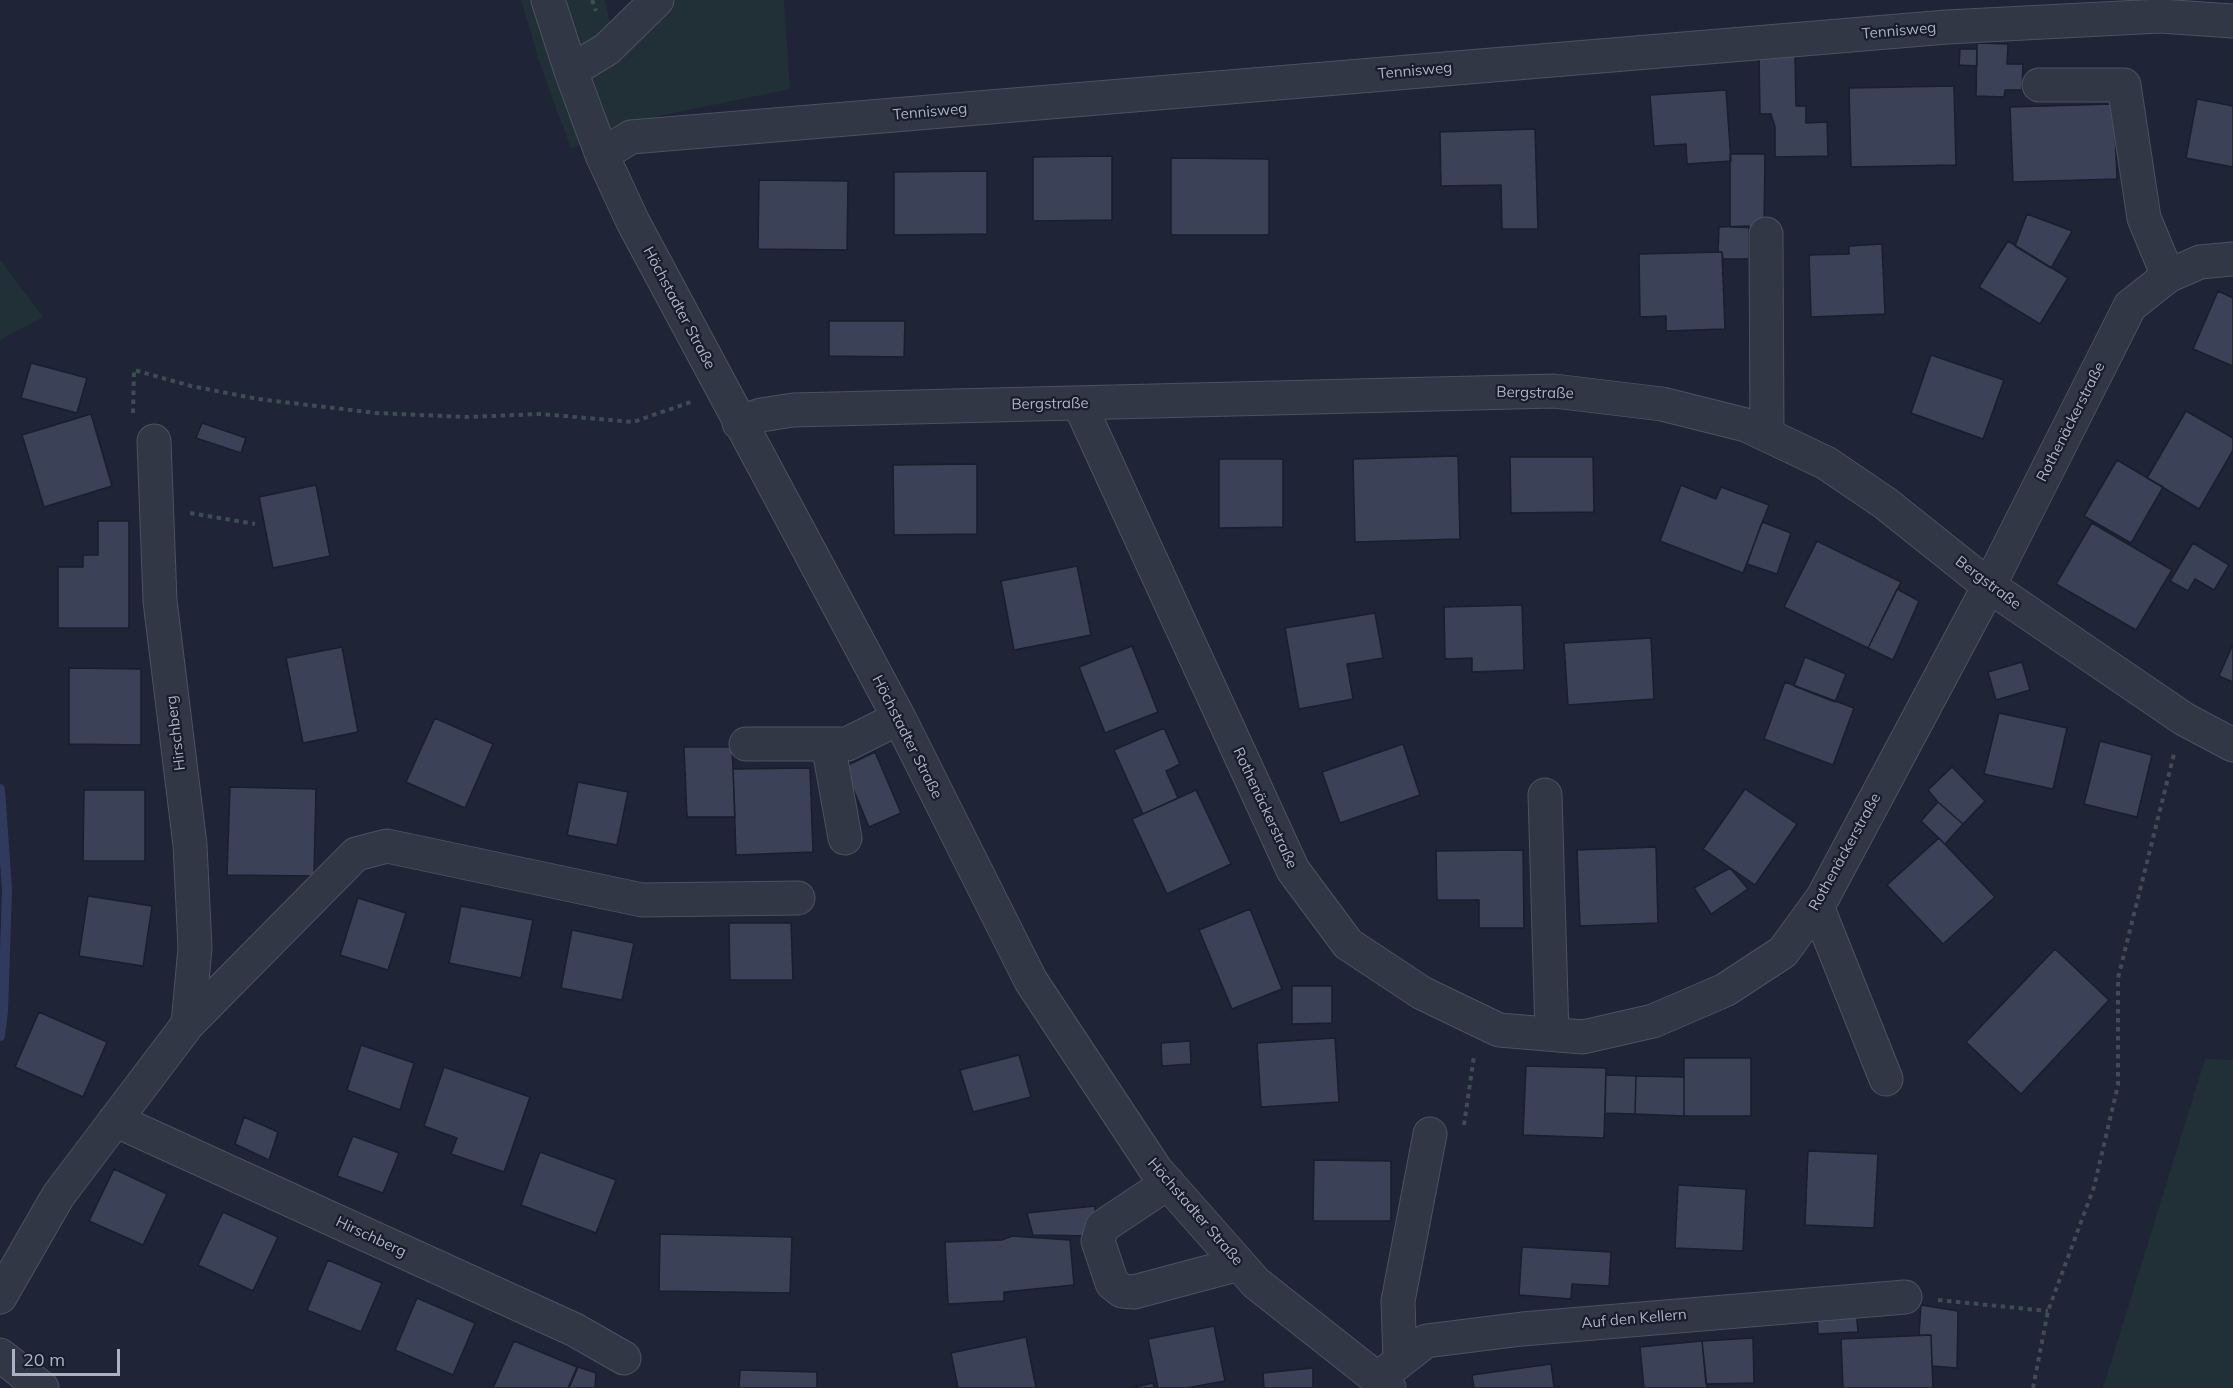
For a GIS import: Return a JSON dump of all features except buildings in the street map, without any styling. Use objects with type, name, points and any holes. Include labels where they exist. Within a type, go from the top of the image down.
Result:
[{"type":"street","name":"Höchstadter Straße","points":[[548,0],[602,155],[633,222],[899,718],[1031,981],[1156,1170],[1256,1283],[1389,1376]]},
{"type":"street","points":[[571,71],[607,49],[657,0]]},
{"type":"street","name":"Tennisweg","points":[[602,155],[631,137],[1935,27],[2160,16],[2233,21]]},
{"type":"street","points":[[2039,85],[2124,85],[2144,218],[2168,276]]},
{"type":"street","points":[[1766,234],[1767,435]]},
{"type":"street","name":"Rothenäckerstraße","points":[[1079,403],[1293,870],[1348,944],[1422,993],[1499,1030],[1583,1037],[1653,1021],[1725,990],[1783,952],[1829,887],[1989,586],[2130,306],[2168,276],[2200,262],[2233,259]]},
{"type":"street","name":"Bergstraße","points":[[739,423],[761,415],[793,410],[1554,391],[1662,404],[1746,425],[1826,463],[1885,503],[1989,586],[2184,719],[2233,745]]},
{"type":"street","name":"Hirschberg","points":[[154,441],[160,601],[190,845],[195,948],[188,1024]]},
{"type":"street","points":[[746,744],[847,744],[899,718]]},
{"type":"street","points":[[828,744],[845,838]]},
{"type":"street","points":[[1545,795],[1552,1035]]},
{"type":"street","points":[[0,1297],[58,1196],[188,1024],[356,854],[387,846],[642,900],[798,898]]},
{"type":"street","points":[[1817,906],[1886,1079]]},
{"type":"street","name":"Hirschberg","points":[[115,1120],[574,1330],[624,1358]]},
{"type":"street","points":[[1389,1376],[1398,1301],[1430,1134]]},
{"type":"street","points":[[1168,1183],[1102,1227],[1098,1241],[1112,1283],[1122,1291],[1134,1292],[1239,1264]]},
{"type":"street","name":"Auf den Kellern","points":[[1389,1376],[1425,1341],[1522,1329],[1905,1297]]},
{"type":"street","points":[[0,1355],[42,1388]]},
{"type":"path","points":[[133,404],[134,370],[191,386],[258,399],[376,413],[466,417],[541,414],[633,422],[723,391]]},
{"type":"path","points":[[156,507],[255,524]]},
{"type":"path","points":[[2033,1388],[2048,1311],[2094,1187],[2118,1085],[2118,978],[2184,719]]},
{"type":"path","points":[[1905,1297],[2048,1311]]},
{"type":"shaded area","points":[[521,0],[605,0],[615,44],[648,0],[784,0],[790,89],[635,121],[571,149],[540,64]]},
{"type":"shaded area","points":[[0,260],[43,317],[0,340]]},
{"type":"shaded area","points":[[2205,1059],[2233,1060],[2233,1388],[2103,1388]]},
{"type":"waterway","points":[[0,789],[7,890],[3,1012],[0,1036]]}]
